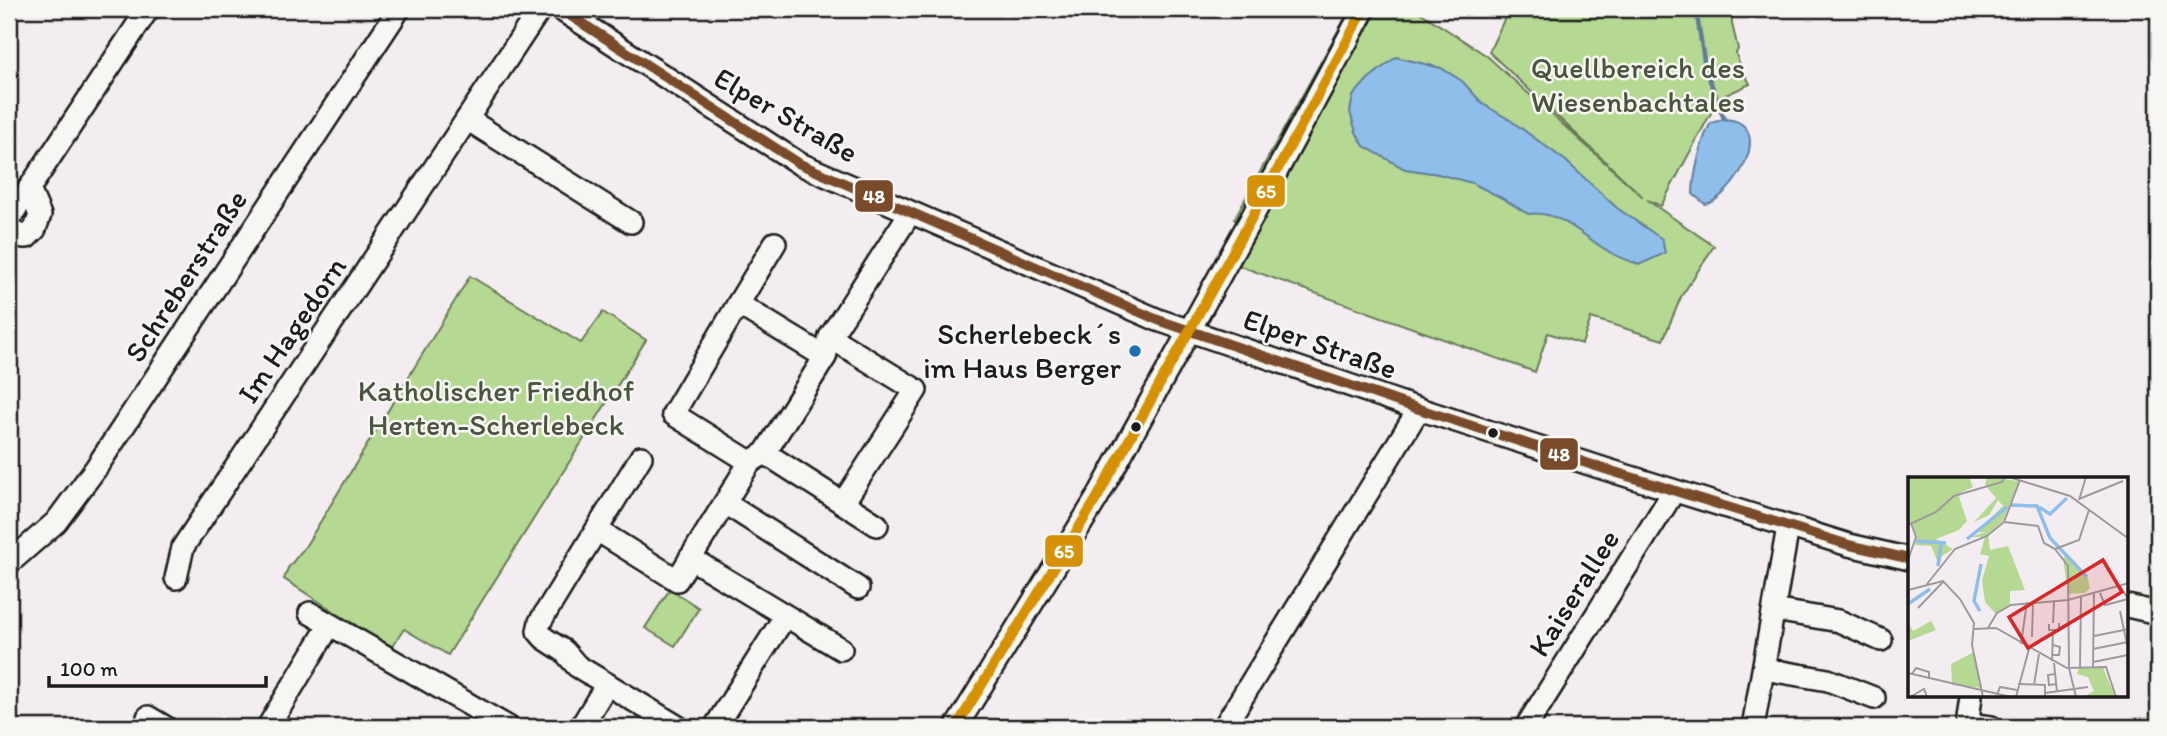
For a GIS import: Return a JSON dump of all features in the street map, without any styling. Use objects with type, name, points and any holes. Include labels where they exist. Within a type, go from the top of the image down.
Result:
[{"type":"street","points":[[9,219],[148,9]]},
{"type":"street","name":"Schreberstraße","points":[[9,563],[33,545],[56,522],[96,468],[399,9]]},
{"type":"street","name":"Im Hagedorn","points":[[176,578],[183,547],[540,9]]},
{"type":"street","name":"Elper Straße","points":[[560,9],[800,164],[1189,332],[1788,527],[1908,559]]},
{"type":"street","points":[[956,727],[1097,498],[1364,9]]},
{"type":"street","points":[[467,119],[631,222]]},
{"type":"street","points":[[9,228],[27,237],[40,219],[29,189]]},
{"type":"street","points":[[597,530],[677,580],[828,347],[910,213]]},
{"type":"street","points":[[775,243],[673,414],[843,503],[877,525]]},
{"type":"street","points":[[738,304],[916,390],[843,503]]},
{"type":"street","points":[[1224,727],[1419,409]]},
{"type":"street","points":[[641,457],[540,622],[538,631],[564,651],[577,666],[678,727]]},
{"type":"street","name":"Kaiserallee","points":[[1526,727],[1674,491]]},
{"type":"street","points":[[725,503],[858,588]]},
{"type":"street","points":[[1753,727],[1788,527]]},
{"type":"street","points":[[690,558],[841,649]]},
{"type":"street","points":[[2128,606],[2158,613]]},
{"type":"street","points":[[1774,610],[1839,621],[1881,640]]},
{"type":"street","points":[[310,613],[508,727]]},
{"type":"street","points":[[715,727],[785,615]]},
{"type":"street","points":[[268,727],[330,625]]},
{"type":"street","points":[[1764,669],[1828,680],[1874,698]]},
{"type":"street","points":[[581,727],[607,684]]},
{"type":"street","points":[[1971,698],[1967,725],[1991,727]]},
{"type":"green space","points":[[1350,9],[1359,9],[1241,223],[1234,219]]},
{"type":"green space","name":"Quellbereich des Wiesenbachtales","points":[[1379,9],[1415,9],[1487,56],[1643,197],[1489,52],[1509,9],[1732,9],[1732,24],[1738,49],[1736,53],[1750,84],[1719,98],[1661,206],[1647,200],[1714,246],[1681,297],[1663,340],[1591,318],[1582,344],[1548,333],[1535,372],[1237,265],[1299,142]]},
{"type":"green space","name":"Katholischer Friedhof Herten-Scherlebeck","points":[[470,276],[581,343],[603,312],[646,340],[448,655],[404,629],[391,648],[284,579],[288,568],[305,547]]},
{"type":"green space","points":[[670,589],[699,608],[675,646],[645,628]]},
{"type":"water","points":[[1396,57],[1441,68],[1462,81],[1483,104],[1566,161],[1617,208],[1662,239],[1665,253],[1639,265],[1598,245],[1561,220],[1540,214],[1528,214],[1472,183],[1405,169],[1364,146],[1350,112],[1353,96],[1368,79]]},
{"type":"water","points":[[1724,119],[1740,123],[1748,133],[1750,146],[1738,176],[1716,199],[1705,204],[1693,194],[1699,157],[1711,123]]},
{"type":"waterway","points":[[1696,9],[1705,67],[1724,119]]},
{"type":"transit line","name":"48","points":[[560,9],[800,164],[1158,320],[1605,469],[1849,545],[1908,559]]},
{"type":"transit line","name":"65","points":[[956,727],[1097,498],[1364,9]]},
{"type":"place","name":"Scherlebeck´s im Haus Berger","points":[[1135,351]]}]
